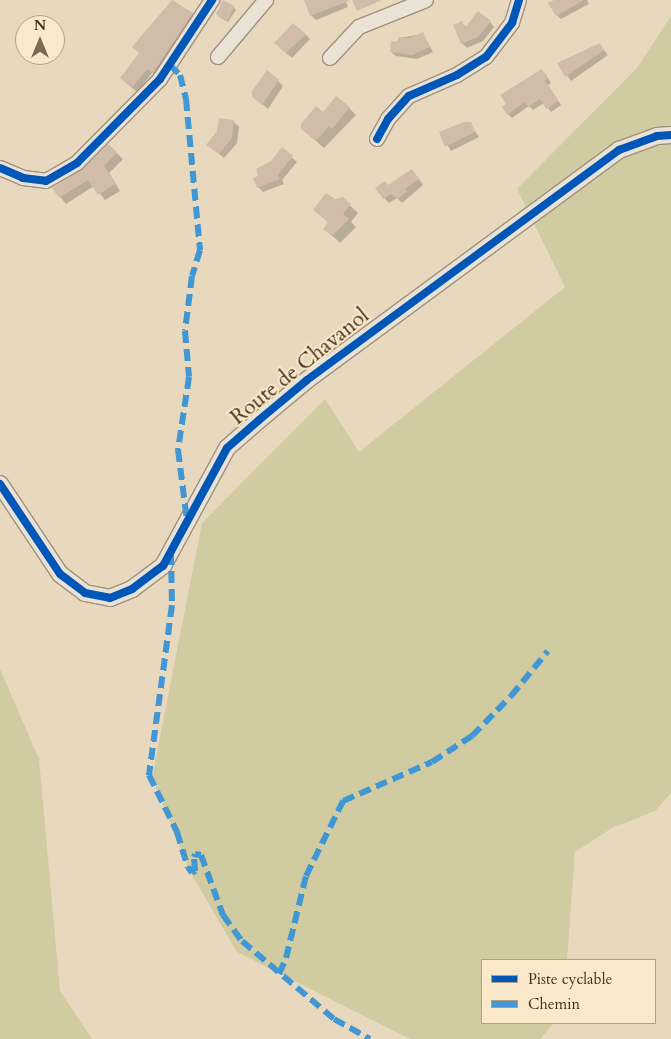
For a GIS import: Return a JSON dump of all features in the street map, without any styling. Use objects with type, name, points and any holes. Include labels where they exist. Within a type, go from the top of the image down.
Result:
[{"type":"street","points":[[0,168],[23,178],[46,181],[77,163],[122,121],[160,79],[212,0]]},
{"type":"street","points":[[218,57],[266,0]]},
{"type":"street","points":[[330,58],[359,26],[426,0]]},
{"type":"street","points":[[377,139],[398,106],[409,96],[458,75],[486,57],[512,23],[519,0]]},
{"type":"street","name":"Route de Chavanol","points":[[0,484],[60,574],[85,593],[110,598],[132,589],[163,566],[227,448],[280,403],[619,150],[657,136],[671,135]]},
{"type":"shaded area","points":[[671,16],[671,793],[655,811],[612,828],[575,852],[567,959],[481,959],[481,1024],[553,1024],[540,1039],[410,1039],[237,952],[190,872],[152,778],[202,523],[325,399],[359,452],[565,287],[517,189],[637,68]]},
{"type":"shaded area","points":[[0,669],[39,759],[60,991],[92,1039],[0,1039]]},
{"type":"building","points":[[172,0],[193,13],[153,73],[147,69],[132,88],[120,78],[139,53],[132,47]]},
{"type":"building","points":[[223,0],[235,6],[227,20],[216,14]]},
{"type":"building","points":[[304,0],[348,0],[349,1],[310,16]]},
{"type":"building","points":[[352,0],[382,0],[357,11]]},
{"type":"building","points":[[554,0],[584,0],[556,16],[548,3]]},
{"type":"building","points":[[478,11],[491,21],[478,37],[461,44],[453,25],[462,21],[465,28]]},
{"type":"building","points":[[293,23],[306,34],[286,53],[274,43]]},
{"type":"building","points":[[423,32],[430,47],[412,55],[390,52],[391,41],[398,42],[398,37],[410,38]]},
{"type":"building","points":[[600,43],[604,50],[565,77],[557,63]]},
{"type":"building","points":[[542,69],[548,78],[545,81],[558,101],[546,109],[540,99],[528,107],[525,102],[507,115],[502,107],[506,104],[500,95]]},
{"type":"building","points":[[267,70],[279,80],[262,105],[252,97],[252,91]]},
{"type":"building","points":[[336,96],[350,107],[332,129],[329,126],[316,141],[301,129],[301,124],[316,106],[323,112]]},
{"type":"building","points":[[219,118],[234,120],[232,138],[219,154],[206,145],[217,131]]},
{"type":"building","points":[[464,122],[471,122],[475,132],[445,147],[439,132]]},
{"type":"building","points":[[108,144],[117,152],[104,166],[115,184],[98,195],[88,180],[59,198],[52,188],[83,169]]},
{"type":"building","points":[[282,147],[293,156],[278,175],[280,179],[257,188],[253,178],[258,176],[256,169],[271,161]]},
{"type":"building","points":[[412,169],[419,179],[405,189],[407,192],[397,199],[391,194],[383,199],[375,188],[385,181],[388,185]]},
{"type":"building","points":[[326,193],[335,199],[343,197],[351,204],[343,214],[349,219],[332,236],[323,229],[328,222],[313,210]]},
{"type":"marked path","points":[[170,65],[180,75],[186,99],[200,250],[192,276],[185,331],[189,377],[178,450],[187,520]]},
{"type":"marked path","points":[[171,553],[172,605],[149,775],[177,832],[188,867],[192,873],[195,871],[195,854],[201,855],[223,915],[242,941],[334,1019],[370,1039]]},
{"type":"marked path","points":[[279,974],[286,958],[306,876],[343,801],[432,762],[472,736],[511,696],[548,651]]},
{"type":"cycle path","points":[[0,168],[23,178],[46,181],[77,163],[160,79],[212,0]]},
{"type":"cycle path","points":[[377,139],[388,119],[409,96],[457,75],[486,57],[512,23],[519,0]]},
{"type":"cycle path","points":[[0,484],[60,574],[85,593],[110,598],[132,589],[163,566],[227,448],[259,420],[307,380],[619,150],[657,136],[671,135]]}]
